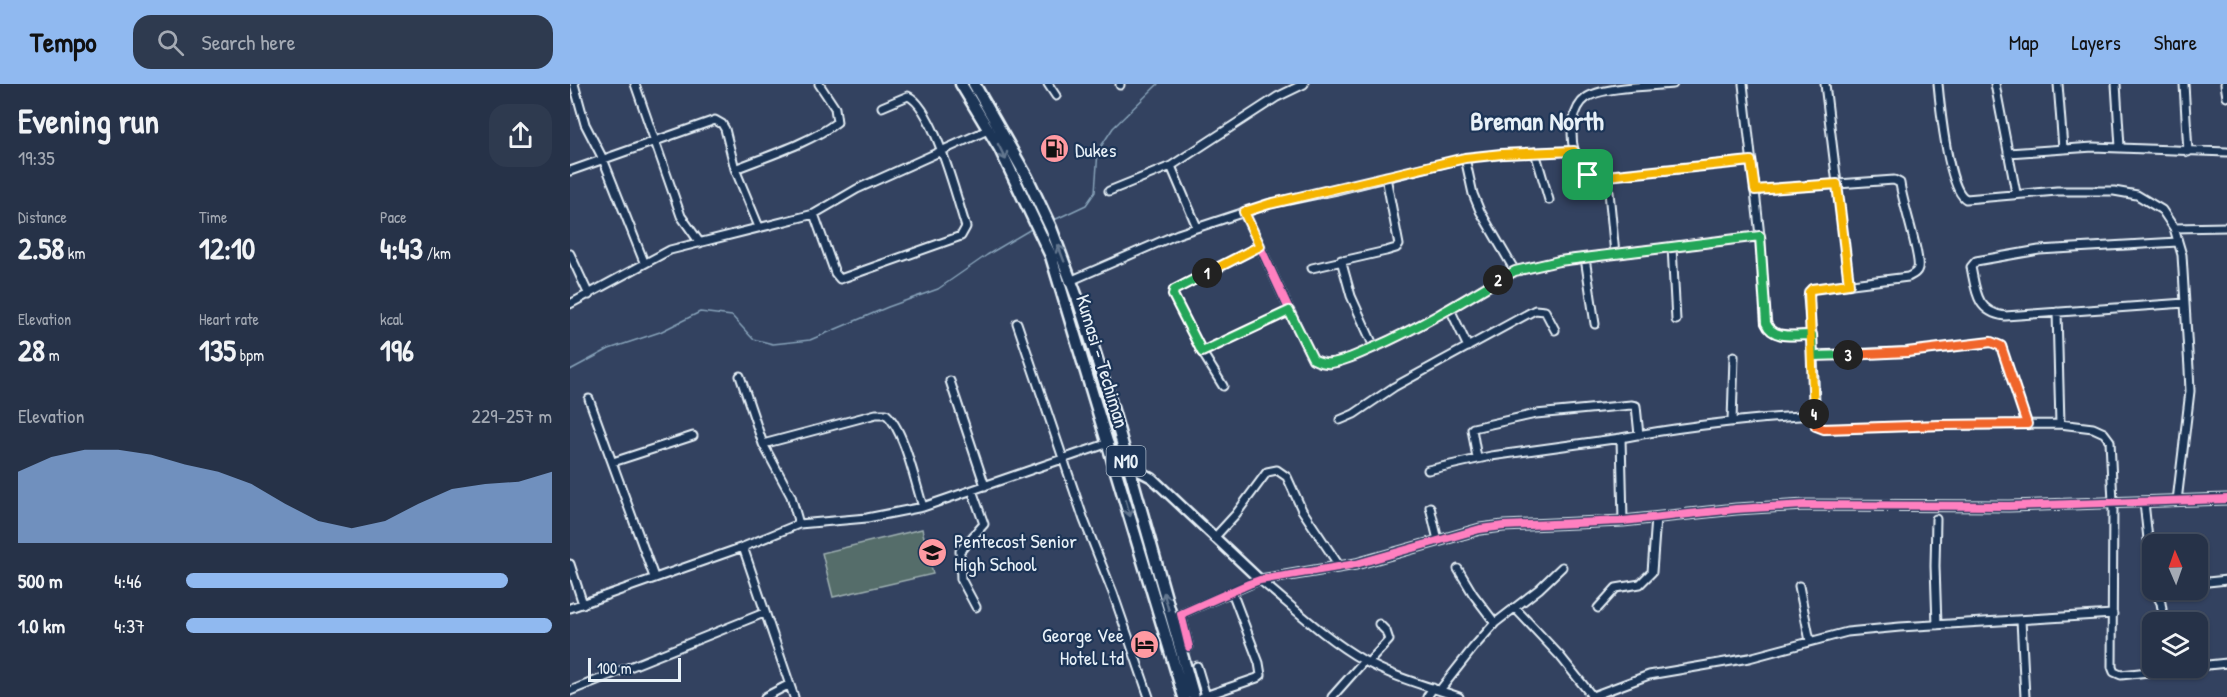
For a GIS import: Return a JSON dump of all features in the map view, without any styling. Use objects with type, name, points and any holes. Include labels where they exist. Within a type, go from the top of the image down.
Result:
[{"type":"highway","name":"N10","points":[[961,84],[990,129],[1040,217]]},
{"type":"highway","name":"N10","points":[[974,84],[1013,150],[1046,230],[1110,400],[1194,697]]},
{"type":"highway","name":"Kumasi - Techiman","points":[[1066,283],[1109,443],[1184,697]]},
{"type":"street","points":[[574,84],[585,124],[603,159],[644,262]]},
{"type":"street","points":[[635,84],[681,216],[700,243]]},
{"type":"street","points":[[735,169],[784,149],[837,122],[835,108],[819,84]]},
{"type":"street","points":[[1048,84],[1056,96]]},
{"type":"street","points":[[1108,191],[1171,166],[1277,97],[1304,84]]},
{"type":"street","points":[[1673,84],[1602,87],[1580,105],[1574,119],[1574,151],[1588,175],[1597,177],[1751,161]]},
{"type":"street","points":[[1743,84],[1760,236],[1766,323],[1775,335],[1812,335]]},
{"type":"street","points":[[1825,84],[1849,284]]},
{"type":"street","points":[[1938,84],[1949,159],[1958,192],[1962,197],[1966,199],[2016,193],[2114,191],[2137,195],[2162,210],[2174,228],[2182,255],[2190,391],[2177,501]]},
{"type":"street","points":[[1995,84],[2016,193]]},
{"type":"street","points":[[2058,84],[2063,148]]},
{"type":"street","points":[[2116,84],[2120,147]]},
{"type":"street","points":[[2184,84],[2188,152]]},
{"type":"street","points":[[2225,84],[2227,97]]},
{"type":"street","points":[[814,214],[837,278],[840,279],[961,236],[966,227],[942,150],[925,114],[912,97],[903,97],[882,107]]},
{"type":"street","points":[[570,171],[656,139],[715,120],[719,121],[725,129],[735,169],[759,227]]},
{"type":"street","points":[[570,304],[670,250],[814,214],[857,189],[990,129]]},
{"type":"street","points":[[2008,153],[2063,148],[2120,147],[2188,152],[2227,152]]},
{"type":"street","points":[[1066,283],[1197,227],[1244,212],[1465,158],[1574,151]]},
{"type":"street","points":[[1535,152],[1550,200]]},
{"type":"street","points":[[1465,158],[1473,194],[1480,211],[1515,271]]},
{"type":"street","points":[[1171,166],[1197,227]]},
{"type":"street","points":[[1312,268],[1386,251],[1399,245],[1386,177]]},
{"type":"street","points":[[1755,190],[1898,181],[1917,255],[1918,267],[1914,274],[1908,277],[1812,289],[1809,292],[1816,426],[1824,429],[2060,424],[2093,428],[2104,433],[2110,441],[2114,502],[2112,667],[2114,672],[2121,675],[2142,672]]},
{"type":"street","points":[[1609,192],[1615,254]]},
{"type":"street","points":[[1244,212],[1313,359],[1331,363],[1374,347],[1450,309],[1515,271],[1559,261],[1760,236]]},
{"type":"street","points":[[2174,228],[2227,227]]},
{"type":"street","points":[[2178,242],[2039,249],[1973,263],[1971,267],[1981,303],[1996,315],[2186,303]]},
{"type":"street","points":[[1223,386],[1174,299],[1174,290],[1260,246]]},
{"type":"street","points":[[1672,247],[1676,320]]},
{"type":"street","points":[[570,254],[589,295]]},
{"type":"street","points":[[1585,258],[1595,324]]},
{"type":"street","points":[[1341,261],[1354,304],[1374,347]]},
{"type":"street","points":[[1450,309],[1468,347]]},
{"type":"street","points":[[1340,420],[1354,414],[1394,387],[1535,310],[1545,311],[1555,330]]},
{"type":"street","points":[[1202,352],[1289,311]]},
{"type":"street","points":[[2057,312],[2060,424]]},
{"type":"street","points":[[1017,323],[1084,520],[1113,593],[1149,697]]},
{"type":"street","points":[[1813,356],[1907,352],[1997,343],[2001,346],[2027,424]]},
{"type":"street","points":[[1732,421],[1734,356]]},
{"type":"street","points":[[740,375],[763,444],[791,496],[799,524]]},
{"type":"street","points":[[950,381],[985,486]]},
{"type":"street","points":[[589,399],[654,577]]},
{"type":"street","points":[[1477,458],[1473,428],[1536,414],[1636,406],[1639,435]]},
{"type":"street","points":[[763,444],[876,414],[886,414],[894,420],[900,435],[923,507]]},
{"type":"street","points":[[1428,470],[1477,458],[1732,421],[1814,416]]},
{"type":"street","points":[[613,462],[693,436]]},
{"type":"street","points":[[1621,438],[1623,520]]},
{"type":"street","points":[[570,608],[743,547],[799,524],[867,518],[923,507],[1109,443]]},
{"type":"street","points":[[1127,465],[1152,478],[1260,580],[1317,627],[1366,662],[1459,697]]},
{"type":"street","points":[[1214,538],[1236,514],[1267,472],[1277,470],[1287,477],[1302,510],[1340,567]]},
{"type":"street","points":[[972,490],[984,524],[960,550],[961,579],[976,607]]},
{"type":"street","points":[[1189,647],[1181,614],[1260,580],[1340,567],[1480,529],[1656,518],[1736,509],[1805,505],[1998,506],[2227,499]]},
{"type":"street","points":[[2144,501],[2148,534]]},
{"type":"street","points":[[1430,507],[1438,540]]},
{"type":"street","points":[[1598,608],[1616,588],[1640,584],[1652,572],[1656,518]]},
{"type":"street","points":[[1936,519],[1937,625]]},
{"type":"street","points":[[743,547],[788,685],[794,697]]},
{"type":"street","points":[[570,564],[583,604]]},
{"type":"street","points":[[1427,697],[1437,689],[1495,623],[1562,567]]},
{"type":"street","points":[[1458,569],[1495,623]]},
{"type":"street","points":[[2208,583],[2227,580]]},
{"type":"street","points":[[1799,586],[1810,640]]},
{"type":"street","points":[[1197,666],[1204,696],[1261,675],[1259,663],[1232,592]]},
{"type":"street","points":[[1515,608],[1560,656],[1591,697],[1649,675],[1749,658],[1847,632],[2113,614]]},
{"type":"street","points":[[570,691],[764,613]]},
{"type":"street","points":[[2021,620],[2025,697]]},
{"type":"street","points":[[1332,697],[1389,640],[1386,631],[1379,624]]},
{"type":"street","points":[[2208,665],[2227,663]]},
{"type":"street","points":[[765,697],[788,685]]},
{"type":"green space","points":[[922,529],[933,574],[833,597],[822,553]]},
{"type":"waterway","points":[[1052,221],[1086,205],[1095,192],[1098,151],[1113,128],[1158,84]]},
{"type":"waterway","points":[[570,370],[609,349],[660,332],[700,312],[732,316],[753,339],[773,344],[810,340],[938,289],[987,255],[1033,228]]},
{"type":"cycle path","points":[[1244,212],[1313,359],[1331,363],[1355,356],[1397,337],[1441,314],[1503,276],[1523,269],[1559,261],[1760,236]]},
{"type":"cycle path","points":[[1189,647],[1181,614],[1249,584],[1260,580],[1356,564],[1480,529],[1623,521],[1736,509],[1805,505],[2009,506],[2227,499]]},
{"type":"place","name":"Dukes","points":[[1054,149]]},
{"type":"place","name":"Pentecost Senior High School","points":[[933,552]]},
{"type":"place","name":"George Vee Hotel Ltd","points":[[1145,645]]},
{"type":"district","name":"Breman North","points":[[1537,120]]},
{"type":"route","points":[[1588,175],[1574,151],[1502,154],[1465,158],[1259,207],[1244,212],[1260,246],[1174,290],[1174,299],[1202,352],[1289,311],[1313,359],[1331,363],[1355,356],[1397,337],[1515,271],[1559,261],[1760,236],[1766,323],[1775,335],[1812,335],[1813,356],[1907,352],[1997,343],[2001,346],[2027,424],[1824,429],[1816,426],[1814,416],[1812,335],[1809,292],[1812,289],[1849,284],[1837,184],[1755,190],[1751,161],[1597,177],[1588,175]]}]
